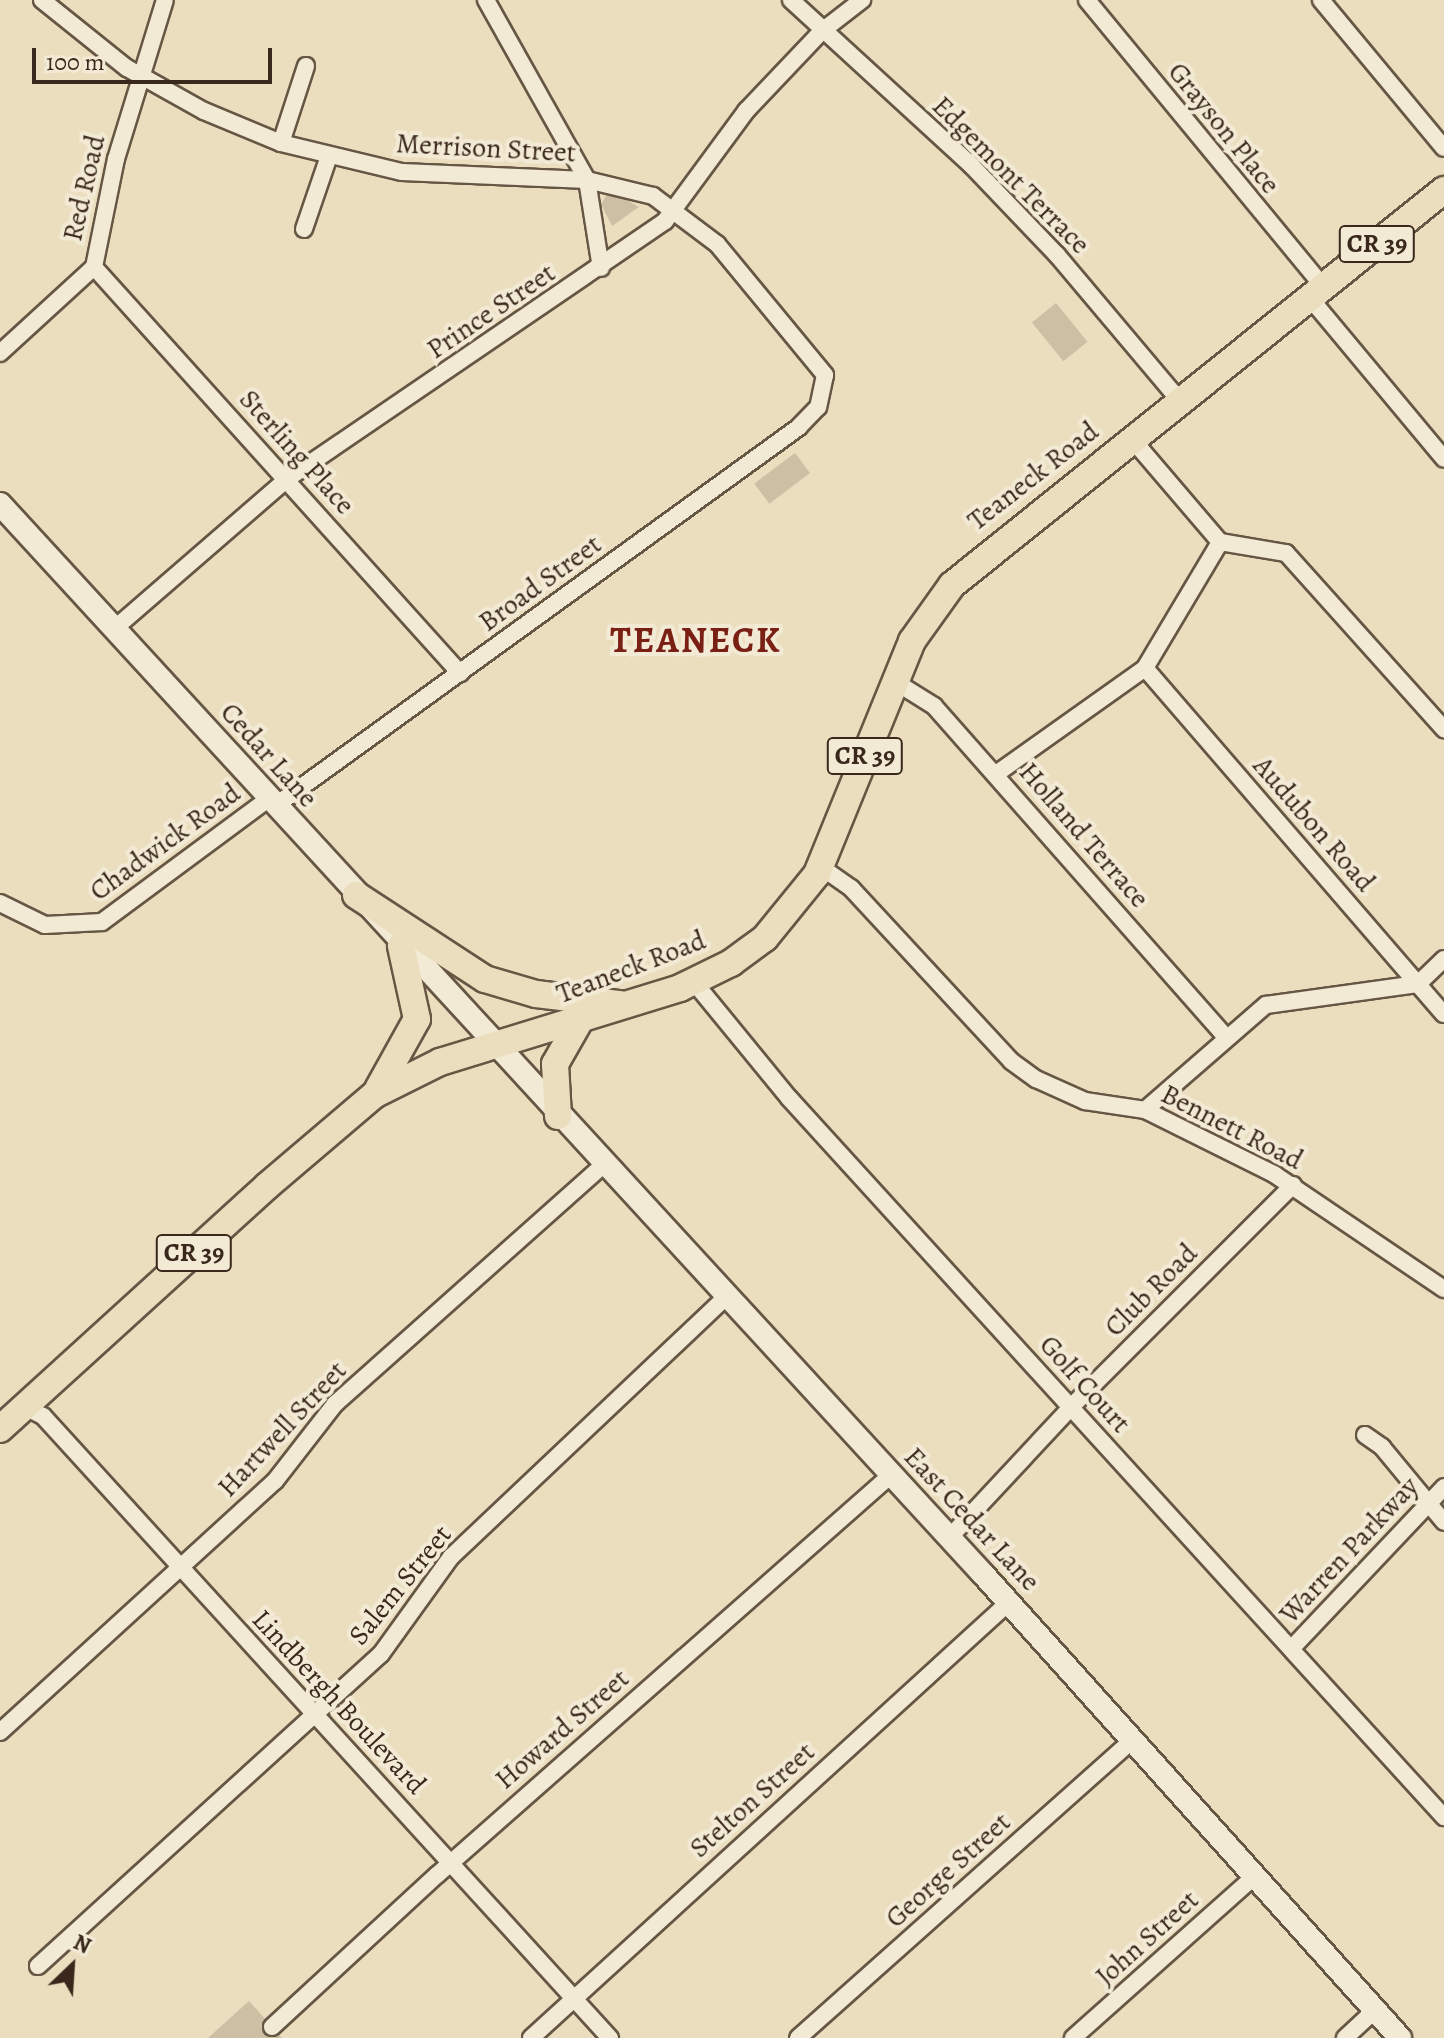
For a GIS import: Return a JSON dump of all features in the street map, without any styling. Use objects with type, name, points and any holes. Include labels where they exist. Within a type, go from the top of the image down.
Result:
[{"type":"main road","name":"Teaneck Road","points":[[0,1429],[267,1186],[374,1095],[417,1071],[579,1022],[694,982],[765,938],[797,905],[821,867],[894,681],[921,624],[959,577],[1444,190]]},
{"type":"main road","points":[[356,895],[485,979],[536,994],[631,1005]]},
{"type":"main road","points":[[374,1095],[417,1019],[401,946]]},
{"type":"main road","points":[[558,1116],[555,1064],[579,1022]]},
{"type":"street","name":"Merrison Street","points":[[42,0],[140,75],[204,111],[281,143],[402,172],[587,180],[653,196],[717,244],[821,364],[824,389]]},
{"type":"street","name":"Red Road","points":[[0,353],[94,267],[140,75],[165,0]]},
{"type":"street","points":[[486,0],[587,180],[601,268]]},
{"type":"street","name":"Edgemont Terrace","points":[[791,0],[987,181],[1057,255],[1180,401]]},
{"type":"street","name":"Prince Street","points":[[114,629],[287,479],[601,268],[675,212],[746,111],[822,31],[862,0]]},
{"type":"street","name":"Grayson Place","points":[[1087,0],[1444,458]]},
{"type":"street","points":[[1321,0],[1444,148]]},
{"type":"street","points":[[281,143],[306,66]]},
{"type":"street","points":[[304,229],[329,156]]},
{"type":"street","name":"Sterling Place","points":[[94,267],[460,673]]},
{"type":"street","name":"Broad Street","points":[[272,803],[460,673],[799,427],[824,389]]},
{"type":"street","points":[[1132,439],[1220,542],[1286,553],[1444,729]]},
{"type":"street","name":"Cedar Lane","points":[[0,504],[493,1046]]},
{"type":"street","points":[[996,774],[1145,668],[1220,542]]},
{"type":"street","name":"Audubon Road","points":[[1145,668],[1444,1014]]},
{"type":"street","name":"Holland Terrace","points":[[894,681],[923,695],[1225,1036]]},
{"type":"street","name":"Chadwick Road","points":[[0,903],[45,925],[102,922],[272,803]]},
{"type":"street","name":"Bennett Road","points":[[821,867],[851,888],[1011,1061],[1057,1092],[1145,1110],[1293,1185],[1444,1289]]},
{"type":"street","points":[[1145,1110],[1249,1014],[1283,1000],[1418,984],[1444,959]]},
{"type":"street","name":"Golf Court","points":[[694,982],[779,1086],[1444,1817]]},
{"type":"street","name":"East Cedar Lane","points":[[493,1046],[949,1538],[1400,2038]]},
{"type":"street","name":"Hartwell Street","points":[[0,1732],[275,1481],[335,1404],[603,1165]]},
{"type":"street","name":"Club Road","points":[[949,1538],[1071,1407],[1293,1185]]},
{"type":"street","name":"Salem Street","points":[[38,1966],[381,1654],[451,1557],[726,1297]]},
{"type":"street","name":"Lindbergh Boulevard","points":[[25,1407],[43,1416],[610,2038]]},
{"type":"street","points":[[1365,1435],[1382,1447],[1444,1522]]},
{"type":"street","name":"Howard Street","points":[[272,2027],[451,1863],[891,1475]]},
{"type":"street","name":"Warren Parkway","points":[[1291,1649],[1444,1487]]},
{"type":"street","name":"Stelton Street","points":[[531,2038],[1008,1603]]},
{"type":"street","name":"George Street","points":[[798,2038],[1132,1740]]},
{"type":"street","name":"John Street","points":[[1073,2038],[1255,1876]]},
{"type":"street","points":[[1345,2038],[1375,2010]]},
{"type":"shaded area","points":[[608,193],[639,207],[612,226],[601,204]]},
{"type":"shaded area","points":[[1056,303],[1087,342],[1063,361],[1032,323]]},
{"type":"shaded area","points":[[795,453],[810,473],[769,504],[754,484]]},
{"type":"shaded area","points":[[249,2001],[282,2038],[208,2038]]},
{"type":"district","name":"TEANECK","points":[[696,640]]}]
